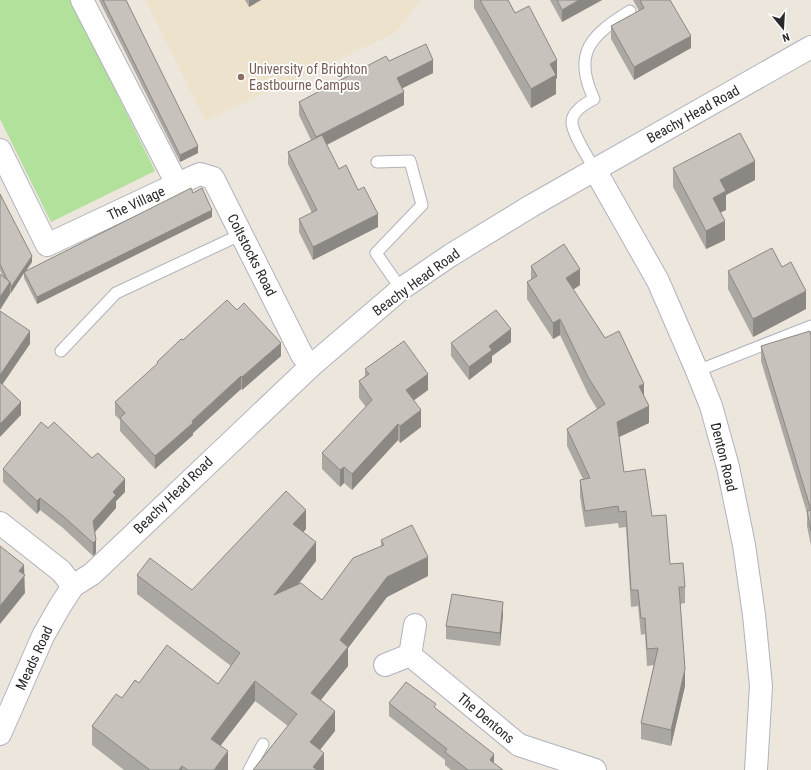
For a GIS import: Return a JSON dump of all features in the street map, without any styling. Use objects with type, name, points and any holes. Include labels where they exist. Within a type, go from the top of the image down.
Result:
[{"type":"street","name":"The Village","points":[[0,150],[47,245],[177,184],[82,0]]},
{"type":"street","name":"Beachy Head Road","points":[[73,586],[92,574],[311,366],[401,289],[451,255],[531,206],[811,48]]},
{"type":"street","name":"Denton Road","points":[[595,170],[658,281],[711,406],[728,467],[744,545],[753,607],[761,686],[756,770]]},
{"type":"street","name":"Coltstocks Road","points":[[177,184],[200,174],[213,178],[302,355],[311,366]]},
{"type":"street","points":[[0,523],[61,571],[73,586]]},
{"type":"street","name":"Meads Road","points":[[0,734],[43,636],[73,586]]},
{"type":"street","points":[[385,665],[410,655],[415,625]]},
{"type":"street","name":"The Dentons","points":[[410,655],[519,745],[595,770]]},
{"type":"lane","points":[[595,170],[574,130],[572,121],[575,114],[594,98],[586,82],[583,68],[585,54],[592,42],[603,30],[630,10]]},
{"type":"lane","points":[[378,162],[410,161],[422,205],[376,253],[401,289]]},
{"type":"lane","points":[[61,351],[116,293],[242,234]]},
{"type":"lane","points":[[697,371],[811,326]]},
{"type":"lane","points":[[248,770],[263,744]]},
{"type":"shaded area","name":"University of Brighton Eastbourne Campus","points":[[145,0],[421,0],[395,33],[205,121]]},
{"type":"green space","points":[[0,0],[71,0],[155,171],[51,222],[0,119]]},
{"type":"building","points":[[103,0],[126,0],[198,146],[180,155]]},
{"type":"building","points":[[480,0],[508,0],[515,13],[529,6],[557,60],[550,64],[556,75],[531,89]]},
{"type":"building","points":[[557,0],[579,0],[562,10]]},
{"type":"building","points":[[640,0],[670,0],[691,36],[634,67],[611,26],[644,8]]},
{"type":"building","points":[[426,44],[433,60],[397,78],[404,92],[316,137],[299,102],[386,56],[389,61]]},
{"type":"building","points":[[740,133],[755,161],[720,180],[726,191],[713,198],[725,221],[706,231],[673,168]]},
{"type":"building","points":[[322,135],[339,169],[346,165],[358,190],[364,187],[378,214],[313,247],[299,219],[317,210],[288,152]]},
{"type":"building","points":[[191,188],[193,193],[202,188],[212,210],[37,297],[24,272]]},
{"type":"building","points":[[0,194],[32,256],[11,287],[10,282],[0,264]]},
{"type":"building","points":[[564,244],[580,269],[566,278],[605,338],[619,331],[644,384],[639,386],[649,406],[617,422],[624,472],[645,469],[652,516],[666,515],[670,564],[683,563],[685,587],[679,587],[685,669],[671,730],[641,723],[658,648],[647,649],[645,618],[641,618],[638,590],[631,590],[626,511],[619,512],[618,506],[585,511],[580,480],[590,478],[567,429],[605,404],[588,377],[560,319],[553,323],[527,282],[537,276],[531,266]]},
{"type":"building","points":[[772,248],[782,267],[791,262],[806,291],[753,319],[728,271]]},
{"type":"building","points":[[0,274],[10,282],[0,297]]},
{"type":"building","points":[[227,300],[237,310],[244,303],[281,343],[242,377],[241,376],[192,421],[193,423],[155,456],[120,418],[125,413],[115,402],[158,363],[157,362],[181,339],[183,340]]},
{"type":"building","points":[[496,310],[511,329],[489,346],[492,350],[469,367],[451,343]]},
{"type":"building","points":[[0,311],[30,331],[0,375]]},
{"type":"building","points":[[810,331],[811,336],[811,510],[761,346]]},
{"type":"building","points":[[404,341],[428,374],[406,390],[421,410],[400,426],[398,424],[352,474],[344,467],[340,470],[322,453],[372,400],[359,381],[369,374],[365,369]]},
{"type":"building","points":[[0,382],[21,402],[0,424]]},
{"type":"building","points":[[41,422],[48,428],[54,422],[92,458],[98,453],[125,479],[113,492],[116,495],[93,521],[96,540],[93,543],[40,498],[37,501],[3,469]]},
{"type":"building","points":[[286,491],[306,510],[293,524],[316,542],[274,595],[301,583],[322,600],[353,558],[384,545],[381,540],[412,525],[428,557],[387,577],[340,640],[348,647],[311,693],[335,711],[310,742],[324,753],[313,767],[318,770],[253,770],[297,714],[255,681],[211,739],[228,751],[214,770],[188,770],[182,766],[179,770],[150,770],[92,726],[116,694],[122,698],[135,680],[139,683],[167,645],[218,684],[240,653],[137,575],[150,558],[192,590]]},
{"type":"building","points":[[811,510],[811,531],[807,511]]},
{"type":"building","points":[[0,546],[24,565],[19,571],[25,575],[0,606]]},
{"type":"building","points":[[452,594],[503,602],[500,633],[446,626]]},
{"type":"building","points":[[406,682],[436,704],[434,707],[494,754],[490,760],[503,770],[468,770],[445,752],[447,749],[389,703]]},
{"type":"place","name":"University of Brighton Eastbourne Campus","points":[[241,77]]}]
